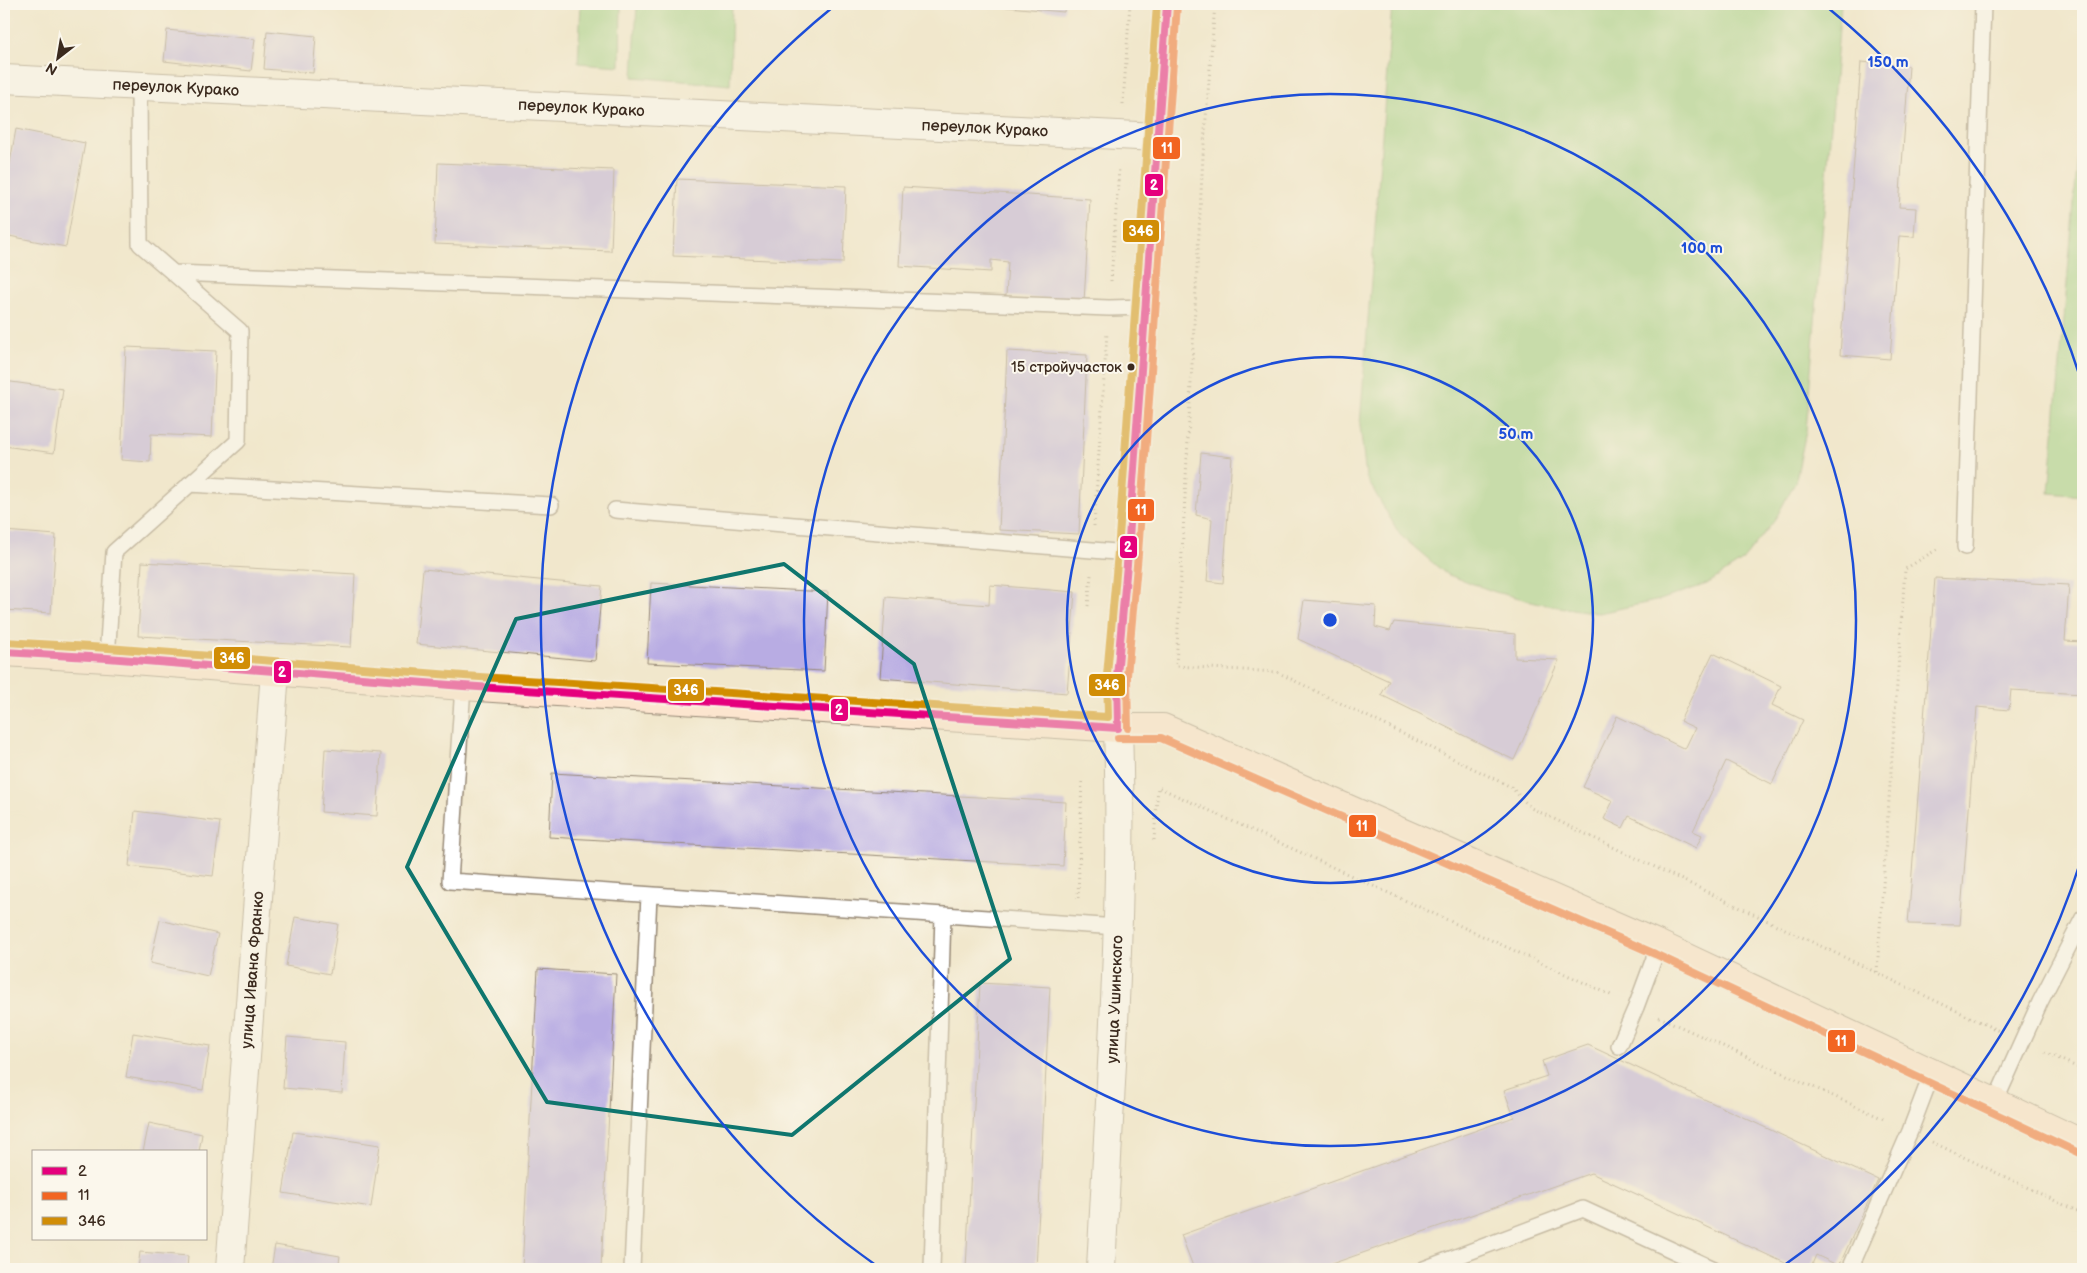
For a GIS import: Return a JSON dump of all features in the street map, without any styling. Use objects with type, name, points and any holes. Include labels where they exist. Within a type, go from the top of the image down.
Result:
[{"type":"street","name":"улица Ушинского","points":[[1101,1269],[1117,927],[1120,781],[1117,676],[1128,553],[1167,4]]},
{"type":"street","name":"переулок Курако","points":[[4,79],[1158,137]]},
{"type":"street","points":[[4,652],[107,658],[463,686],[1118,728],[1163,728],[1659,945],[2083,1144]]},
{"type":"street","name":"улица Ивана Франко","points":[[230,1269],[275,672]]},
{"type":"lane","points":[[1965,547],[1983,4]]},
{"type":"lane","points":[[107,658],[114,552],[238,441],[240,331],[140,244],[139,86]]},
{"type":"lane","points":[[173,273],[1109,308],[1145,307]]},
{"type":"lane","points":[[189,484],[551,505]]},
{"type":"lane","points":[[615,510],[1128,553]]},
{"type":"lane","points":[[463,686],[450,881],[1117,927]]},
{"type":"lane","points":[[632,1269],[649,895]]},
{"type":"lane","points":[[932,1269],[943,915]]},
{"type":"lane","points":[[1995,1102],[2022,1041],[2083,918]]},
{"type":"lane","points":[[1619,1046],[1659,945]]},
{"type":"lane","points":[[1850,1269],[1910,1131],[1932,1073]]},
{"type":"lane","points":[[1424,1269],[1583,1209],[1714,1269]]},
{"type":"path","points":[[1088,608],[1130,4]]},
{"type":"path","points":[[1215,4],[1204,156],[1176,666],[1276,672],[1511,787],[1531,808],[2083,1070]]},
{"type":"path","points":[[1877,973],[1905,569],[1939,549],[1940,539]]},
{"type":"path","points":[[1077,925],[1082,779]]},
{"type":"path","points":[[1153,845],[1158,787],[1910,1131],[2083,1214]]},
{"type":"highlighted area","points":[[784,564],[914,664],[1010,959],[792,1135],[547,1102],[407,867],[516,619]]},
{"type":"green space","points":[[581,4],[621,4],[620,66],[578,63]]},
{"type":"green space","points":[[637,4],[732,4],[730,85],[633,77]]},
{"type":"green space","points":[[1392,4],[1841,4],[1806,431],[1796,480],[1775,520],[1741,562],[1707,584],[1660,600],[1599,613],[1552,606],[1495,592],[1446,574],[1400,535],[1366,477],[1360,425]]},
{"type":"green space","points":[[2083,97],[2083,496],[2049,493]]},
{"type":"building","points":[[974,4],[1065,4],[1064,12]]},
{"type":"building","points":[[167,30],[255,39],[251,71],[164,61]]},
{"type":"building","points":[[267,31],[316,36],[313,73],[264,69]]},
{"type":"building","points":[[1861,62],[1909,66],[1899,207],[1916,208],[1914,237],[1899,236],[1890,359],[1840,355]]},
{"type":"building","points":[[16,129],[85,143],[66,247],[4,235],[4,196]]},
{"type":"building","points":[[438,163],[614,170],[611,251],[435,244]]},
{"type":"building","points":[[677,179],[846,186],[843,263],[673,256]]},
{"type":"building","points":[[903,187],[1090,199],[1084,302],[1006,296],[1008,262],[991,260],[991,272],[899,266]]},
{"type":"building","points":[[126,347],[216,351],[212,437],[151,434],[150,462],[121,460]]},
{"type":"building","points":[[1007,351],[1087,355],[1079,534],[999,530]]},
{"type":"building","points":[[4,381],[63,389],[54,453],[4,446]]},
{"type":"building","points":[[1201,453],[1232,457],[1223,583],[1207,581],[1212,519],[1196,515]]},
{"type":"building","points":[[4,531],[56,535],[51,613],[4,610]]},
{"type":"building","points":[[142,562],[355,574],[351,647],[138,636]]},
{"type":"building","points":[[423,569],[602,586],[595,661],[416,644]]},
{"type":"building","points":[[1935,578],[2069,585],[2065,641],[2083,642],[2083,694],[2011,690],[2009,710],[1977,707],[1960,925],[1908,924]]},
{"type":"building","points":[[651,583],[828,592],[824,671],[647,663]]},
{"type":"building","points":[[990,585],[1075,592],[1067,693],[880,678],[886,597],[989,605]]},
{"type":"building","points":[[1304,600],[1376,606],[1375,627],[1390,631],[1394,622],[1515,634],[1515,658],[1559,660],[1514,760],[1381,695],[1389,681],[1298,639]]},
{"type":"building","points":[[1713,653],[1781,686],[1772,705],[1803,720],[1772,784],[1726,761],[1693,831],[1702,835],[1696,848],[1629,816],[1623,828],[1604,819],[1613,801],[1583,787],[1617,716],[1685,749],[1695,728],[1680,721]]},
{"type":"building","points":[[325,749],[381,753],[377,816],[321,812]]},
{"type":"building","points":[[552,773],[1066,802],[1063,866],[549,837]]},
{"type":"building","points":[[135,811],[220,822],[213,876],[129,866]]},
{"type":"building","points":[[295,917],[338,924],[330,974],[286,966]]},
{"type":"building","points":[[160,920],[218,934],[208,976],[150,963]]},
{"type":"building","points":[[538,969],[616,974],[601,1269],[522,1269]]},
{"type":"building","points":[[980,983],[1050,987],[1036,1269],[966,1269]]},
{"type":"building","points":[[133,1033],[210,1046],[203,1090],[126,1077]]},
{"type":"building","points":[[287,1037],[345,1042],[342,1093],[283,1088]]},
{"type":"building","points":[[1588,1045],[1878,1180],[1839,1266],[1816,1255],[1810,1269],[1798,1269],[1591,1173],[1317,1269],[1194,1269],[1181,1235],[1514,1117],[1504,1090],[1547,1076],[1542,1061]]},
{"type":"building","points":[[149,1123],[202,1134],[199,1150],[143,1150]]},
{"type":"building","points":[[293,1132],[380,1145],[371,1207],[283,1193]]},
{"type":"building","points":[[275,1245],[340,1256],[338,1269],[271,1269]]},
{"type":"building","points":[[140,1252],[188,1256],[187,1269],[138,1269]]},
{"type":"transit line","name":"346","points":[[5,642],[108,648],[464,676],[1108,717],[1107,675],[1118,552],[1157,4]]},
{"type":"transit line","name":"2","points":[[1118,728],[1117,676],[1128,553],[1167,4]]},
{"type":"transit line","name":"11","points":[[1128,728],[1127,676],[1138,554],[1177,5]]},
{"type":"transit line","name":"2","points":[[4,652],[107,658],[463,686],[1118,728]]},
{"type":"transit line","name":"11","points":[[1118,738],[1161,738],[1655,954],[2079,1153]]},
{"type":"place","name":"15 стройучасток","points":[[1131,367]]}]
